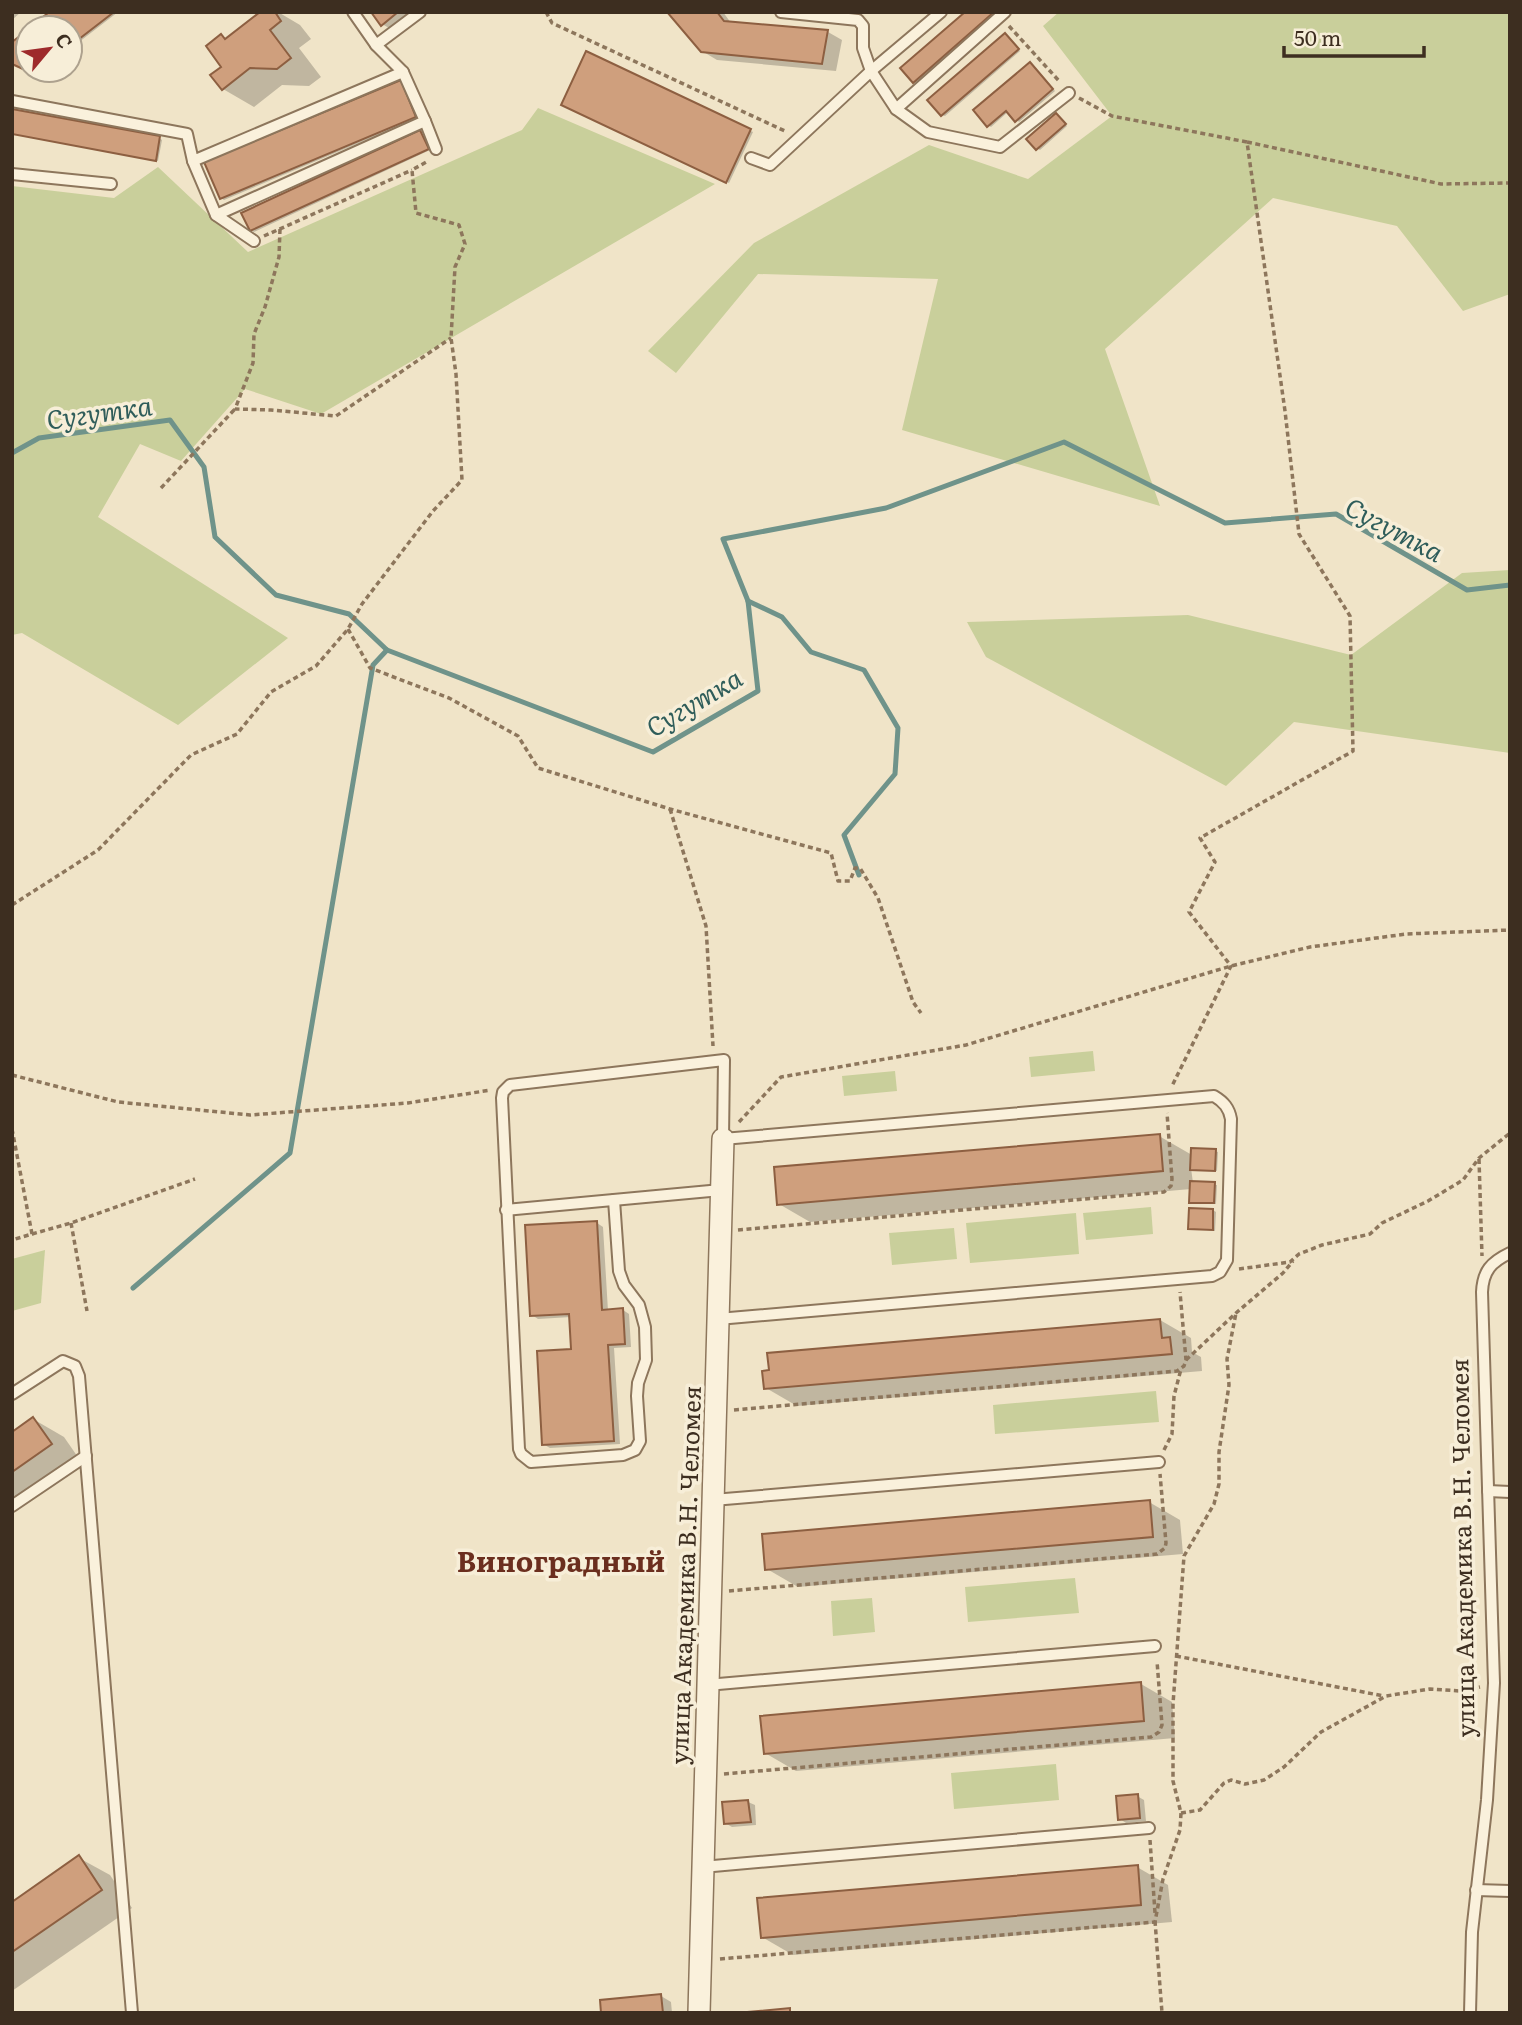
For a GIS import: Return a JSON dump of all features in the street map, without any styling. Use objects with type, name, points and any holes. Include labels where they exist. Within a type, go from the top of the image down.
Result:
[{"type":"street","name":"улица Академика В.Н. Челомея","points":[[699,2013],[723,1139]]},
{"type":"lane","points":[[353,12],[376,45],[402,72],[436,149]]},
{"type":"lane","points":[[376,45],[420,12]]},
{"type":"lane","points":[[781,12],[858,20],[863,26],[863,48],[871,71],[896,109],[928,132],[1000,147],[1069,93]]},
{"type":"lane","points":[[751,158],[770,164],[871,71],[941,12]]},
{"type":"lane","points":[[896,109],[1003,14]]},
{"type":"lane","points":[[193,161],[402,72]]},
{"type":"lane","points":[[12,101],[187,134],[193,161],[216,215],[254,241]]},
{"type":"lane","points":[[216,215],[425,121]]},
{"type":"lane","points":[[12,174],[111,184]]},
{"type":"lane","points":[[614,1200],[619,1271],[643,1317],[647,1348],[637,1396],[639,1441],[635,1450],[624,1455],[537,1462],[527,1459],[519,1449],[506,1210],[502,1098],[505,1088],[516,1084],[724,1060],[723,1139],[1214,1096],[1226,1104],[1231,1119],[1228,1254],[1220,1272],[1212,1276],[718,1319]]},
{"type":"lane","points":[[506,1210],[721,1190]]},
{"type":"lane","points":[[1483,1279],[1493,1262],[1510,1252]]},
{"type":"lane","name":"улица Академика В.Н. Челомея","points":[[1470,2013],[1472,1932],[1487,1800],[1494,1683],[1483,1279]]},
{"type":"lane","points":[[12,1394],[63,1361],[75,1366],[79,1376],[132,2013]]},
{"type":"lane","points":[[12,1506],[86,1456]]},
{"type":"lane","points":[[713,1500],[1158,1462]]},
{"type":"lane","points":[[1488,1491],[1510,1492]]},
{"type":"lane","points":[[707,1685],[1156,1646]]},
{"type":"lane","points":[[702,1867],[1149,1828]]},
{"type":"lane","points":[[1476,1890],[1510,1891]]},
{"type":"path","points":[[546,12],[552,23],[799,138]]},
{"type":"path","points":[[1003,14],[1069,93],[1112,116],[1441,184],[1510,183]]},
{"type":"path","points":[[1231,966],[1189,912],[1215,862],[1200,838],[1353,751],[1350,616],[1299,534],[1285,411],[1247,142]]},
{"type":"path","points":[[254,241],[412,170],[435,158],[436,149]]},
{"type":"path","points":[[12,905],[98,850],[191,755],[237,734],[271,692],[316,666],[348,629],[362,604],[433,511],[462,480],[456,374],[451,338],[454,267],[465,244],[459,225],[416,213],[412,170]]},
{"type":"path","points":[[162,488],[235,409],[253,363],[254,334],[265,307],[279,257],[280,229]]},
{"type":"path","points":[[235,409],[336,416],[451,338]]},
{"type":"path","points":[[348,629],[372,669],[449,698],[518,736],[537,768],[670,809],[831,853],[838,881],[850,881],[855,868],[860,869],[878,898],[913,1002],[921,1013]]},
{"type":"path","points":[[670,809],[706,926],[713,1061]]},
{"type":"path","points":[[723,1139],[781,1077],[966,1045],[1231,966],[1310,947],[1406,934],[1510,930]]},
{"type":"path","points":[[720,1231],[1164,1192],[1171,1186],[1172,1179],[1165,1101],[1231,966]]},
{"type":"path","points":[[12,1075],[118,1102],[250,1115],[408,1103],[505,1088]]},
{"type":"path","points":[[12,1129],[32,1234]]},
{"type":"path","points":[[1220,1272],[1290,1262],[1299,1254],[1322,1245],[1370,1234],[1382,1223],[1428,1201],[1463,1180],[1479,1158],[1510,1133]]},
{"type":"path","points":[[1479,1158],[1483,1279]]},
{"type":"path","points":[[12,1240],[71,1223],[195,1179]]},
{"type":"path","points":[[71,1223],[87,1311]]},
{"type":"path","points":[[710,1593],[1157,1554],[1165,1548],[1166,1543],[1158,1462],[1172,1434],[1174,1396],[1181,1369],[1186,1360],[1283,1273],[1299,1254]]},
{"type":"path","points":[[1179,1279],[1186,1360]]},
{"type":"path","points":[[1155,1922],[1163,1879],[1180,1830],[1181,1813],[1173,1781],[1173,1704],[1184,1556],[1214,1504],[1219,1484],[1219,1452],[1229,1385],[1227,1359],[1236,1313]]},
{"type":"path","points":[[715,1412],[1172,1372],[1181,1369]]},
{"type":"path","points":[[705,1776],[1151,1737],[1159,1732],[1162,1725],[1156,1646]]},
{"type":"path","points":[[1176,1656],[1386,1696],[1430,1689],[1460,1691],[1494,1683]]},
{"type":"path","points":[[1181,1813],[1200,1810],[1224,1783],[1231,1780],[1245,1784],[1264,1780],[1284,1767],[1321,1732],[1386,1696]]},
{"type":"path","points":[[1149,1828],[1162,2013]]},
{"type":"path","points":[[700,1961],[1155,1922]]},
{"type":"green space","points":[[1059,12],[1510,12],[1510,294],[1463,311],[1397,226],[1273,198],[1105,349],[1160,506],[902,430],[938,279],[758,274],[676,373],[648,351],[754,243],[929,145],[1028,179],[1112,116],[1043,26]]},
{"type":"green space","points":[[538,108],[715,184],[321,414],[245,389],[181,461],[140,444],[98,517],[288,638],[178,725],[22,633],[12,635],[12,186],[114,198],[158,167],[248,252],[522,130]]},
{"type":"green space","points":[[1510,570],[1510,753],[1294,722],[1226,786],[986,657],[967,622],[1188,615],[1351,655],[1462,573]]},
{"type":"green space","points":[[1093,1051],[1095,1071],[1031,1077],[1029,1057]]},
{"type":"green space","points":[[895,1071],[897,1091],[844,1096],[842,1076]]},
{"type":"green space","points":[[1151,1207],[1153,1234],[1086,1240],[1083,1213]]},
{"type":"green space","points":[[1076,1213],[1079,1254],[970,1263],[966,1223]]},
{"type":"green space","points":[[954,1228],[957,1259],[892,1265],[889,1233]]},
{"type":"green space","points":[[45,1250],[41,1303],[12,1311],[12,1259]]},
{"type":"green space","points":[[1156,1391],[1159,1422],[995,1434],[993,1405]]},
{"type":"green space","points":[[1075,1578],[1079,1613],[968,1622],[965,1587]]},
{"type":"green space","points":[[872,1598],[875,1632],[833,1636],[831,1601]]},
{"type":"green space","points":[[1056,1764],[1059,1800],[954,1809],[951,1773]]},
{"type":"building","points":[[114,12],[84,35],[84,14],[47,14]]},
{"type":"building","points":[[260,12],[275,12],[281,21],[270,30],[291,58],[277,69],[250,68],[222,90],[210,75],[221,67],[206,46],[221,34],[225,39]]},
{"type":"building","points":[[371,12],[398,12],[381,26]]},
{"type":"building","points":[[667,12],[717,12],[724,21],[828,30],[822,64],[701,52]]},
{"type":"building","points":[[965,12],[994,12],[913,83],[900,68]]},
{"type":"building","points":[[1005,33],[1019,49],[941,116],[927,100]]},
{"type":"building","points":[[14,40],[14,65],[12,64]]},
{"type":"building","points":[[586,51],[751,129],[726,183],[561,105]]},
{"type":"building","points":[[1030,62],[1053,89],[1015,122],[1006,111],[987,127],[973,110]]},
{"type":"building","points":[[401,80],[416,117],[220,199],[204,162]]},
{"type":"building","points":[[12,109],[160,136],[156,161],[12,134]]},
{"type":"building","points":[[1056,113],[1066,124],[1036,150],[1026,139]]},
{"type":"building","points":[[420,130],[429,149],[250,231],[241,213]]},
{"type":"building","points":[[1160,1134],[1163,1171],[777,1205],[774,1167]]},
{"type":"building","points":[[1191,1148],[1216,1149],[1215,1171],[1190,1170]]},
{"type":"building","points":[[1190,1181],[1215,1182],[1214,1203],[1189,1203]]},
{"type":"building","points":[[1189,1208],[1213,1209],[1213,1230],[1188,1229]]},
{"type":"building","points":[[597,1221],[602,1310],[623,1308],[625,1344],[608,1345],[614,1441],[542,1445],[537,1351],[571,1349],[569,1314],[530,1316],[525,1225]]},
{"type":"building","points":[[1160,1319],[1162,1338],[1170,1337],[1172,1354],[764,1389],[762,1371],[769,1370],[767,1353]]},
{"type":"building","points":[[33,1417],[52,1444],[12,1472],[12,1432]]},
{"type":"building","points":[[1150,1500],[1153,1537],[765,1570],[762,1534]]},
{"type":"building","points":[[1141,1682],[1144,1721],[764,1754],[760,1716]]},
{"type":"building","points":[[1138,1794],[1140,1818],[1118,1820],[1116,1796]]},
{"type":"building","points":[[748,1800],[751,1822],[724,1824],[722,1802]]},
{"type":"building","points":[[79,1855],[102,1890],[12,1952],[12,1902]]},
{"type":"building","points":[[1138,1865],[1141,1905],[761,1938],[757,1898]]},
{"type":"building","points":[[661,1994],[663,2013],[601,2013],[600,2000]]},
{"type":"building","points":[[790,2008],[790,2013],[748,2013],[748,2012]]},
{"type":"waterway","name":"Сугутка","points":[[12,453],[39,438],[170,420],[204,467],[215,537],[276,595],[349,614],[387,650],[653,752],[758,691],[748,601],[723,539],[886,508],[1064,442],[1225,523],[1336,514],[1467,590],[1510,585]]},
{"type":"waterway","points":[[748,601],[782,617],[811,652],[864,670],[898,728],[895,774],[844,835],[859,875]]},
{"type":"waterway","points":[[133,1288],[290,1153],[373,665],[387,650]]},
{"type":"district","name":"Виноградный","points":[[561,1560]]}]
